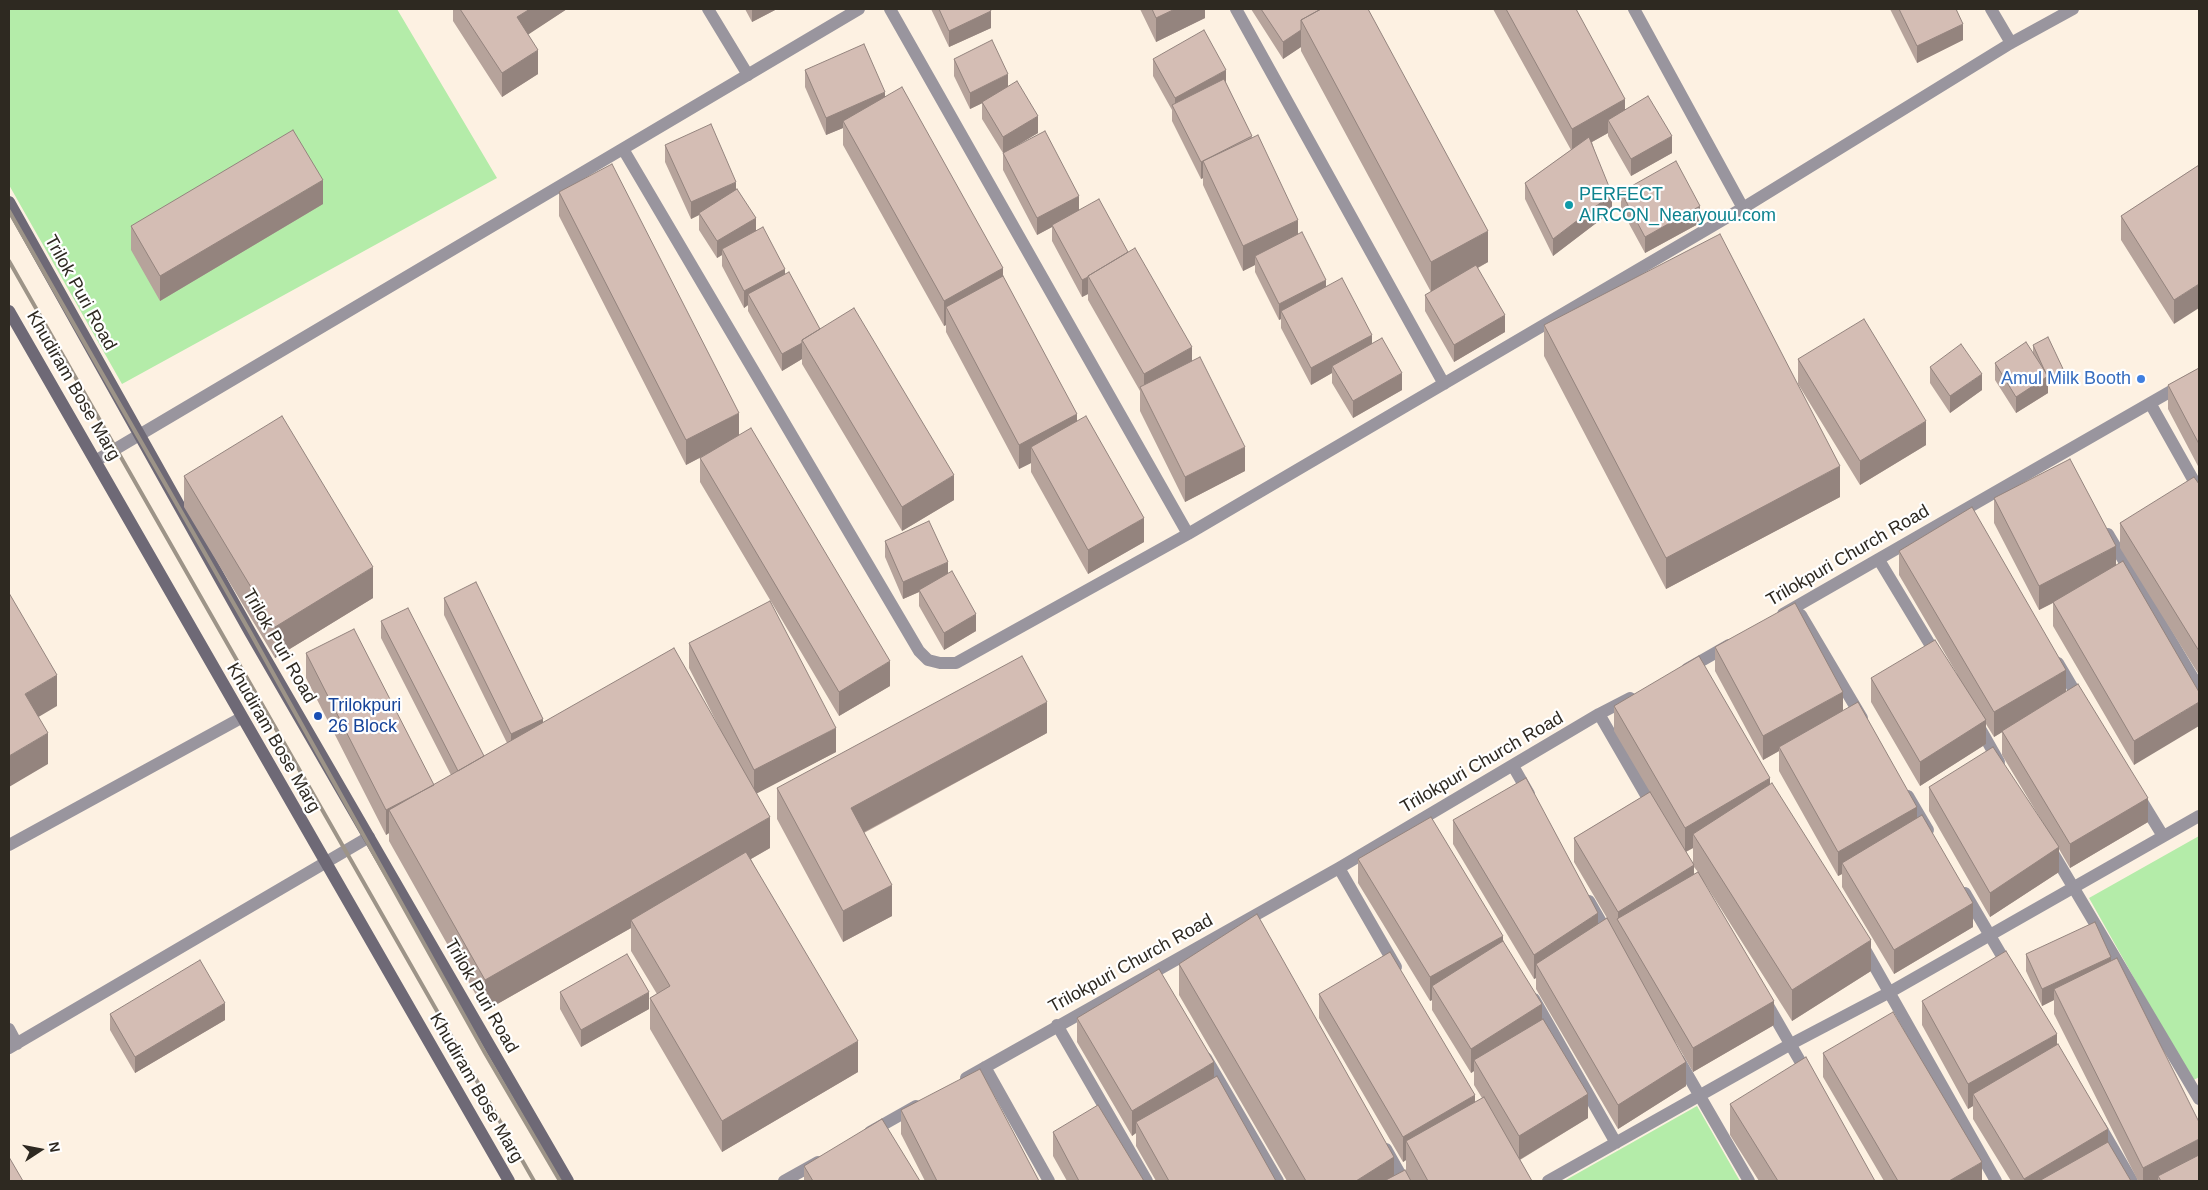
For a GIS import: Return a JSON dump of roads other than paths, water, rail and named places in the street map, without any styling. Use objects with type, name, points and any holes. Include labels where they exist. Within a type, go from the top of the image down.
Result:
[{"type":"street","points":[[708,9],[748,74]]},
{"type":"street","points":[[96,460],[859,9]]},
{"type":"street","points":[[890,9],[1188,534]]},
{"type":"street","points":[[1236,9],[1444,384]]},
{"type":"street","points":[[1634,9],[1743,208]]},
{"type":"street","points":[[1991,9],[2011,43]]},
{"type":"street","points":[[623,149],[919,650],[928,660],[940,663],[956,663],[1188,534],[1743,208],[2011,43],[2073,9]]},
{"type":"street","name":"Trilok Puri Road","points":[[9,202],[250,632],[568,1181]]},
{"type":"street","name":"Khudiram Bose Marg","points":[[9,310],[241,718],[509,1181]]},
{"type":"street","name":"Trilokpuri Church Road","points":[[1772,620],[1879,560],[1967,514],[2063,459],[2150,403],[2199,375]]},
{"type":"street","points":[[2150,403],[2199,490]]},
{"type":"street","points":[[2100,521],[2199,688]]},
{"type":"street","points":[[1879,560],[1944,669]]},
{"type":"street","points":[[1796,606],[1871,733]]},
{"type":"street","points":[[1675,675],[1702,667],[1740,639]]},
{"type":"street","points":[[2051,652],[2086,711]]},
{"type":"street","name":"Trilokpuri Church Road","points":[[952,1086],[1057,1026],[1159,976],[1339,868],[1430,819],[1599,714],[1641,692]]},
{"type":"street","points":[[1969,711],[2004,770]]},
{"type":"street","points":[[1599,714],[1663,824]]},
{"type":"street","points":[[9,845],[241,718]]},
{"type":"street","points":[[1513,766],[1538,809]]},
{"type":"street","points":[[1900,783],[1935,842]]},
{"type":"street","points":[[2132,786],[2163,836]]},
{"type":"street","points":[[1548,1181],[1791,1044],[1890,992],[2199,816]]},
{"type":"street","points":[[9,1029],[13,1046],[369,837]]},
{"type":"street","points":[[2044,837],[2197,1092]]},
{"type":"street","points":[[1339,868],[1402,978]]},
{"type":"street","points":[[1960,884],[2014,977]]},
{"type":"street","points":[[1582,888],[1616,948]]},
{"type":"street","points":[[1856,933],[1996,1181]]},
{"type":"street","points":[[1527,987],[1616,1143]]},
{"type":"street","points":[[1761,993],[1815,1087]]},
{"type":"street","points":[[1057,1026],[1147,1181]]},
{"type":"street","points":[[1200,1047],[1278,1181]]},
{"type":"street","points":[[1674,1053],[1749,1181]]},
{"type":"street","points":[[985,1067],[1049,1181]]},
{"type":"street","points":[[858,1139],[878,1133],[926,1100]]},
{"type":"street","points":[[2092,1113],[2132,1181]]},
{"type":"street","points":[[1379,1138],[1404,1181]]},
{"type":"street","points":[[790,1180],[825,1158]]},
{"type":"railway","points":[[9,211],[250,632],[485,1053],[560,1181]]},
{"type":"railway","points":[[9,261],[534,1181]]},
{"type":"place","name":"PERFECT AIRCON_Nearyouu.com","points":[[1569,205]]},
{"type":"place","name":"Amul Milk Booth","points":[[2141,379]]},
{"type":"place","name":"Trilokpuri 26 Block","points":[[318,716]]}]
